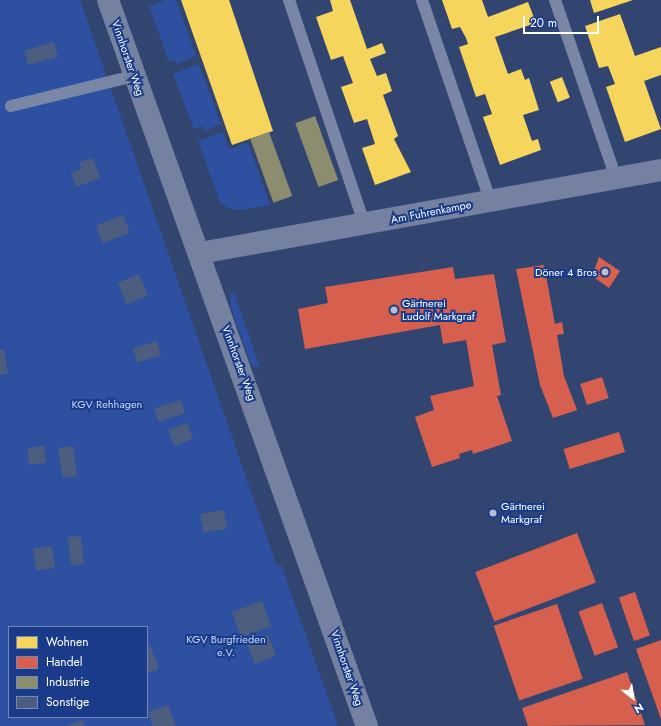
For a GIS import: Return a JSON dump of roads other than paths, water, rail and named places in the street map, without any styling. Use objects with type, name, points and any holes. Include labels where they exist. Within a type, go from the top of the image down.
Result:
[{"type":"street","name":"Vinnhorster Weg","points":[[108,0],[134,76],[200,253],[367,726]]},
{"type":"street","name":"Am Fuhrenkampe","points":[[200,253],[365,226],[490,200],[661,170]]},
{"type":"lane","points":[[289,0],[365,226]]},
{"type":"lane","points":[[422,0],[490,200]]},
{"type":"lane","points":[[555,0],[616,178]]},
{"type":"lane","points":[[11,106],[134,76]]},
{"type":"place","name":"Döner 4 Bros","points":[[605,272]]},
{"type":"place","name":"Gärtnerei Ludolf Markgraf","points":[[394,310]]},
{"type":"place","name":"Gärtnerei Markgraf","points":[[493,513]]},
{"type":"park label","name":"KGV Rehhagen","points":[[107,404]]},
{"type":"park label","name":"KGV Burgfrieden e.V.","points":[[226,646]]}]
